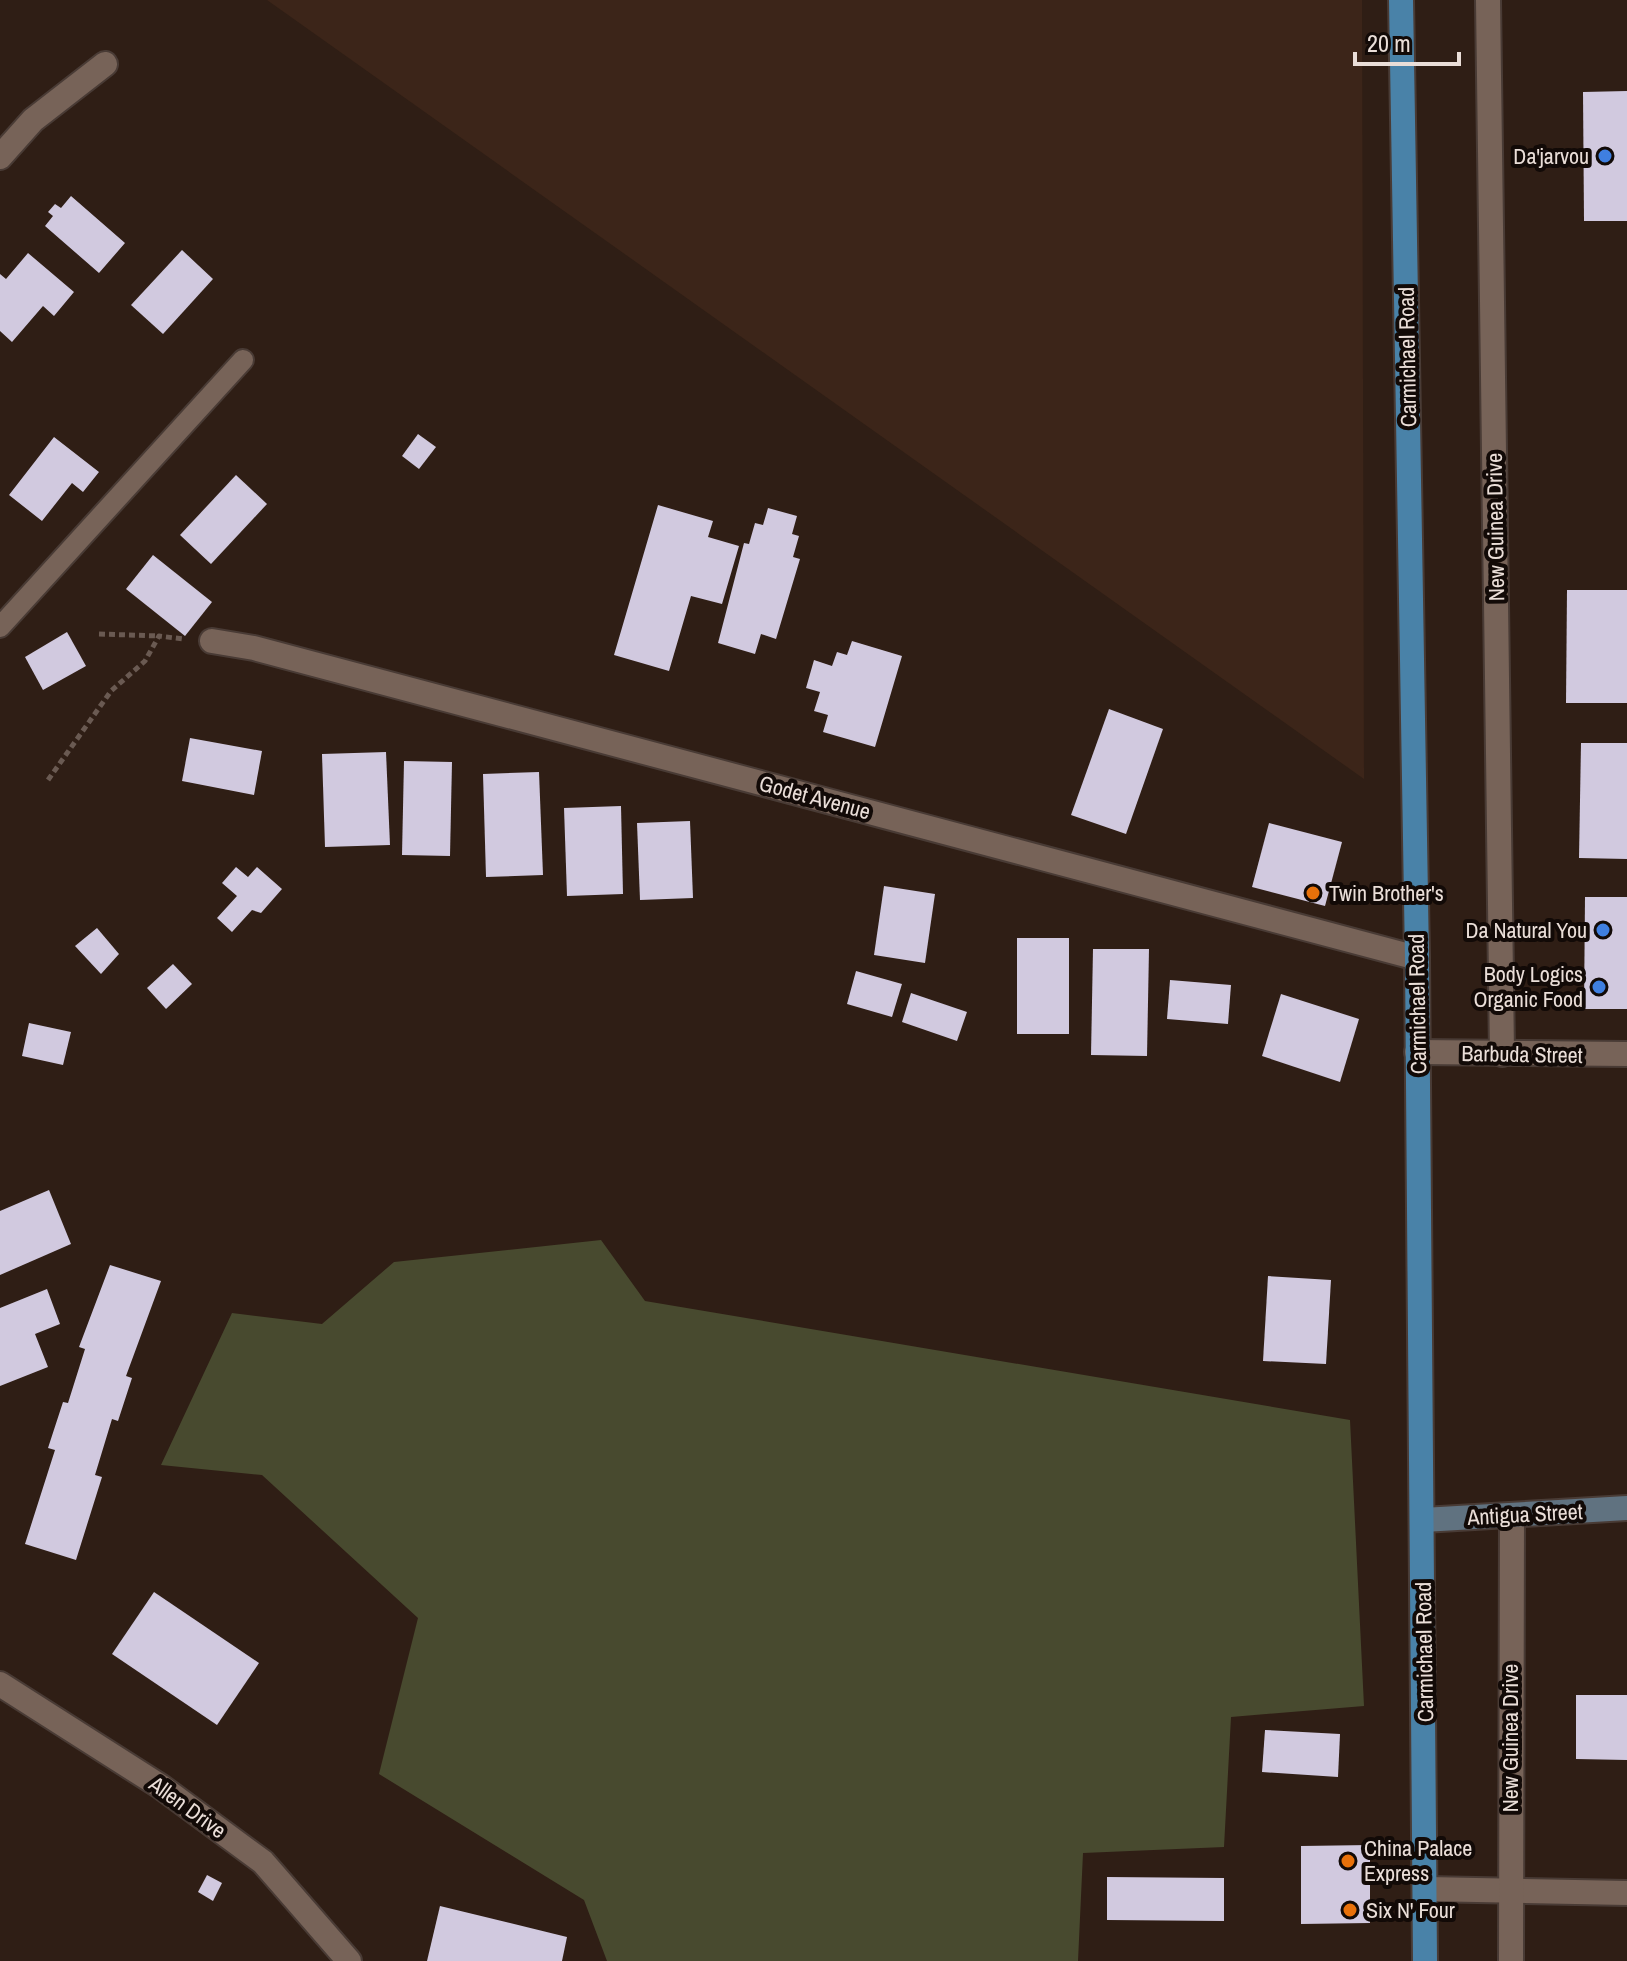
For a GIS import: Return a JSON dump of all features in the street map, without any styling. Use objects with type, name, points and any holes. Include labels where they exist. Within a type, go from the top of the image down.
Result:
[{"type":"main road","name":"Carmichael Road","points":[[1401,0],[1417,958],[1427,1889],[1425,1961]]},
{"type":"street","name":"New Guinea Drive","points":[[1488,0],[1502,1054]]},
{"type":"street","points":[[0,157],[33,120],[105,64]]},
{"type":"street","name":"Godet Avenue","points":[[212,641],[270,652],[1417,958]]},
{"type":"street","name":"Barbuda Street","points":[[1417,1052],[1627,1054]]},
{"type":"street","name":"Antigua Street","points":[[1423,1520],[1627,1508]]},
{"type":"street","name":"New Guinea Drive","points":[[1511,1961],[1512,1515]]},
{"type":"street","name":"Allen Drive","points":[[0,1684],[160,1786],[263,1862],[349,1961]]},
{"type":"street","points":[[1427,1889],[1627,1893]]},
{"type":"lane","points":[[0,627],[243,360]]},
{"type":"path","points":[[99,634],[212,641]]},
{"type":"path","points":[[48,780],[111,691],[145,661],[159,636]]},
{"type":"shaded area","points":[[267,0],[1362,0],[1364,779]]},
{"type":"green space","points":[[601,1240],[645,1301],[1350,1420],[1364,1706],[1231,1717],[1224,1847],[1083,1853],[1078,1961],[607,1961],[584,1900],[379,1774],[418,1618],[262,1475],[161,1465],[232,1313],[322,1324],[394,1262]]},
{"type":"building","name":"Da'jarvou","points":[[1627,91],[1627,221],[1584,221],[1583,92]]},
{"type":"building","points":[[71,196],[125,243],[99,273],[45,226],[53,216],[48,212],[55,204],[61,208]]},
{"type":"building","points":[[182,250],[213,279],[163,334],[131,305]]},
{"type":"building","points":[[28,253],[74,292],[54,316],[43,306],[12,342],[0,331],[0,274],[6,279]]},
{"type":"building","points":[[418,434],[436,447],[419,469],[402,456]]},
{"type":"building","points":[[54,437],[99,472],[83,492],[72,483],[42,521],[9,495]]},
{"type":"building","points":[[236,475],[267,504],[211,564],[180,535]]},
{"type":"building","points":[[658,505],[713,521],[708,537],[739,546],[722,604],[691,596],[669,671],[614,655]]},
{"type":"building","points":[[768,508],[797,516],[792,534],[799,536],[793,557],[800,559],[776,639],[761,634],[755,654],[718,643],[744,543],[749,544],[755,523],[763,525]]},
{"type":"building","points":[[153,555],[212,602],[185,636],[126,589]]},
{"type":"building","points":[[1567,590],[1627,590],[1627,703],[1566,703]]},
{"type":"building","points":[[67,632],[86,666],[43,690],[25,657]]},
{"type":"building","points":[[852,641],[902,656],[875,747],[823,732],[828,715],[814,711],[820,692],[806,688],[814,660],[832,666],[837,652],[847,655]]},
{"type":"building","points":[[1109,709],[1163,729],[1126,834],[1071,815]]},
{"type":"building","points":[[190,738],[262,751],[254,795],[182,781]]},
{"type":"building","points":[[1581,743],[1627,743],[1627,859],[1579,858]]},
{"type":"building","points":[[386,752],[390,845],[325,847],[322,754]]},
{"type":"building","points":[[404,761],[452,762],[450,856],[402,855]]},
{"type":"building","points":[[539,772],[543,875],[486,877],[483,774]]},
{"type":"building","points":[[621,806],[623,894],[567,896],[564,808]]},
{"type":"building","points":[[690,821],[693,898],[640,900],[637,823]]},
{"type":"building","points":[[1269,823],[1342,842],[1325,906],[1252,887]]},
{"type":"building","points":[[236,867],[248,877],[257,867],[282,889],[261,913],[252,910],[232,932],[217,918],[237,896],[222,883]]},
{"type":"building","points":[[884,886],[935,894],[925,963],[874,955]]},
{"type":"building","points":[[1585,897],[1627,897],[1627,1009],[1584,1009]]},
{"type":"building","points":[[97,928],[119,954],[101,974],[75,946]]},
{"type":"building","points":[[1017,938],[1069,938],[1069,1034],[1017,1034]]},
{"type":"building","points":[[1093,949],[1149,949],[1147,1056],[1091,1055]]},
{"type":"building","points":[[173,964],[192,984],[166,1009],[147,988]]},
{"type":"building","points":[[856,971],[902,984],[892,1017],[847,1004]]},
{"type":"building","points":[[1170,980],[1231,985],[1228,1024],[1167,1019]]},
{"type":"building","points":[[911,993],[967,1012],[957,1041],[902,1022]]},
{"type":"building","points":[[1281,994],[1359,1019],[1340,1082],[1262,1056]]},
{"type":"building","points":[[29,1023],[71,1032],[63,1065],[22,1056]]},
{"type":"building","points":[[49,1190],[71,1244],[0,1275],[0,1211]]},
{"type":"building","points":[[110,1265],[161,1281],[126,1376],[132,1378],[118,1421],[112,1419],[95,1475],[102,1477],[76,1560],[25,1544],[55,1450],[48,1448],[63,1402],[68,1403],[85,1349],[79,1347]]},
{"type":"building","points":[[1268,1276],[1331,1280],[1326,1364],[1263,1361]]},
{"type":"building","points":[[47,1289],[60,1324],[35,1334],[48,1367],[0,1386],[0,1308]]},
{"type":"building","points":[[154,1592],[259,1663],[217,1725],[112,1654]]},
{"type":"building","points":[[1576,1695],[1627,1695],[1627,1760],[1576,1759]]},
{"type":"building","points":[[1265,1730],[1340,1734],[1338,1777],[1262,1772]]},
{"type":"building","points":[[1370,1845],[1370,1923],[1301,1924],[1301,1846]]},
{"type":"building","points":[[207,1875],[222,1883],[213,1901],[198,1892]]},
{"type":"building","points":[[1107,1877],[1224,1878],[1224,1921],[1107,1920]]},
{"type":"building","points":[[440,1906],[567,1937],[562,1961],[427,1961]]},
{"type":"place","name":"Da'jarvou","points":[[1605,156]]},
{"type":"place","name":"Twin Brother's","points":[[1313,893]]},
{"type":"place","name":"Da Natural You","points":[[1603,930]]},
{"type":"place","name":"Body Logics Organic Food","points":[[1599,987]]},
{"type":"place","name":"China Palace Express","points":[[1348,1861]]},
{"type":"place","name":"Six N' Four","points":[[1350,1910]]}]
